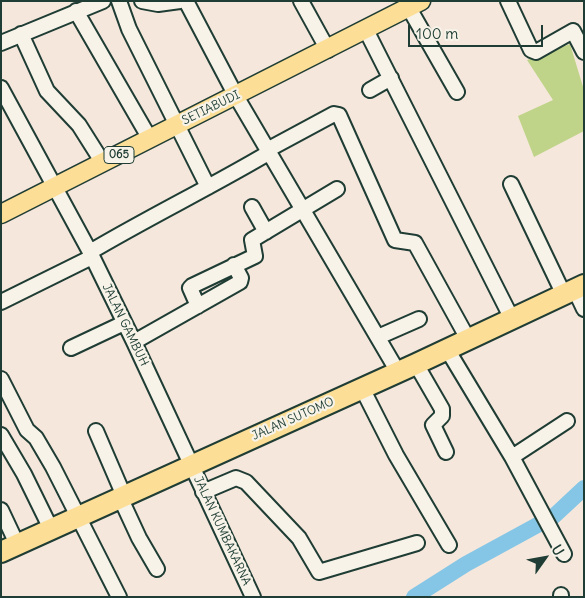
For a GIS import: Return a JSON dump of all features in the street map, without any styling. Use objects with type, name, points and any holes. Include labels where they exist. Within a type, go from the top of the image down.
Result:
[{"type":"highway","name":"JALAN SUTOMO","points":[[9,548],[191,464],[407,368],[574,290]]},
{"type":"main road","name":"SETIABUDI","points":[[1,214],[415,5]]},
{"type":"street","points":[[1,43],[103,1]]},
{"type":"street","points":[[119,1],[129,30],[208,187]]},
{"type":"street","points":[[142,1],[158,4],[180,1]]},
{"type":"street","points":[[186,1],[236,96],[270,150],[378,337],[442,410],[442,416],[433,425],[446,452]]},
{"type":"street","points":[[301,1],[328,50]]},
{"type":"street","points":[[508,1],[531,50],[536,52],[573,32],[584,52]]},
{"type":"street","points":[[415,5],[457,92]]},
{"type":"street","points":[[76,11],[150,138]]},
{"type":"street","points":[[366,30],[512,319]]},
{"type":"street","points":[[21,34],[48,91],[80,125],[103,163]]},
{"type":"street","points":[[370,90],[391,78]]},
{"type":"street","name":"JALAN GAMBUH","points":[[1,88],[91,255],[191,464]]},
{"type":"street","points":[[1,302],[91,255],[156,213],[208,187],[334,114],[339,115],[395,240],[415,243],[468,339]]},
{"type":"street","points":[[511,184],[584,309]]},
{"type":"street","points":[[198,306],[192,286],[254,256],[252,241],[338,189]]},
{"type":"street","points":[[252,207],[266,232]]},
{"type":"street","points":[[134,342],[240,282],[234,265]]},
{"type":"street","points":[[378,337],[418,319]]},
{"type":"street","points":[[71,348],[124,323]]},
{"type":"street","points":[[448,349],[512,457],[564,554]]},
{"type":"street","points":[[1,379],[19,415],[28,430],[36,438],[119,597]]},
{"type":"street","points":[[362,388],[396,455],[449,546]]},
{"type":"street","points":[[512,457],[567,421]]},
{"type":"street","points":[[96,431],[139,538],[157,569]]},
{"type":"street","points":[[1,435],[24,474],[51,530]]},
{"type":"street","name":"JALAN KUMBAKARNA","points":[[191,464],[253,597]]},
{"type":"street","points":[[203,492],[236,478],[246,482],[299,538],[314,569],[319,572],[417,543]]},
{"type":"street","points":[[1,510],[9,548]]},
{"type":"green space","points":[[570,44],[584,90],[584,131],[534,157],[518,116],[553,100],[527,60]]},
{"type":"waterway","points":[[414,597],[466,564],[554,516],[584,488]]}]
